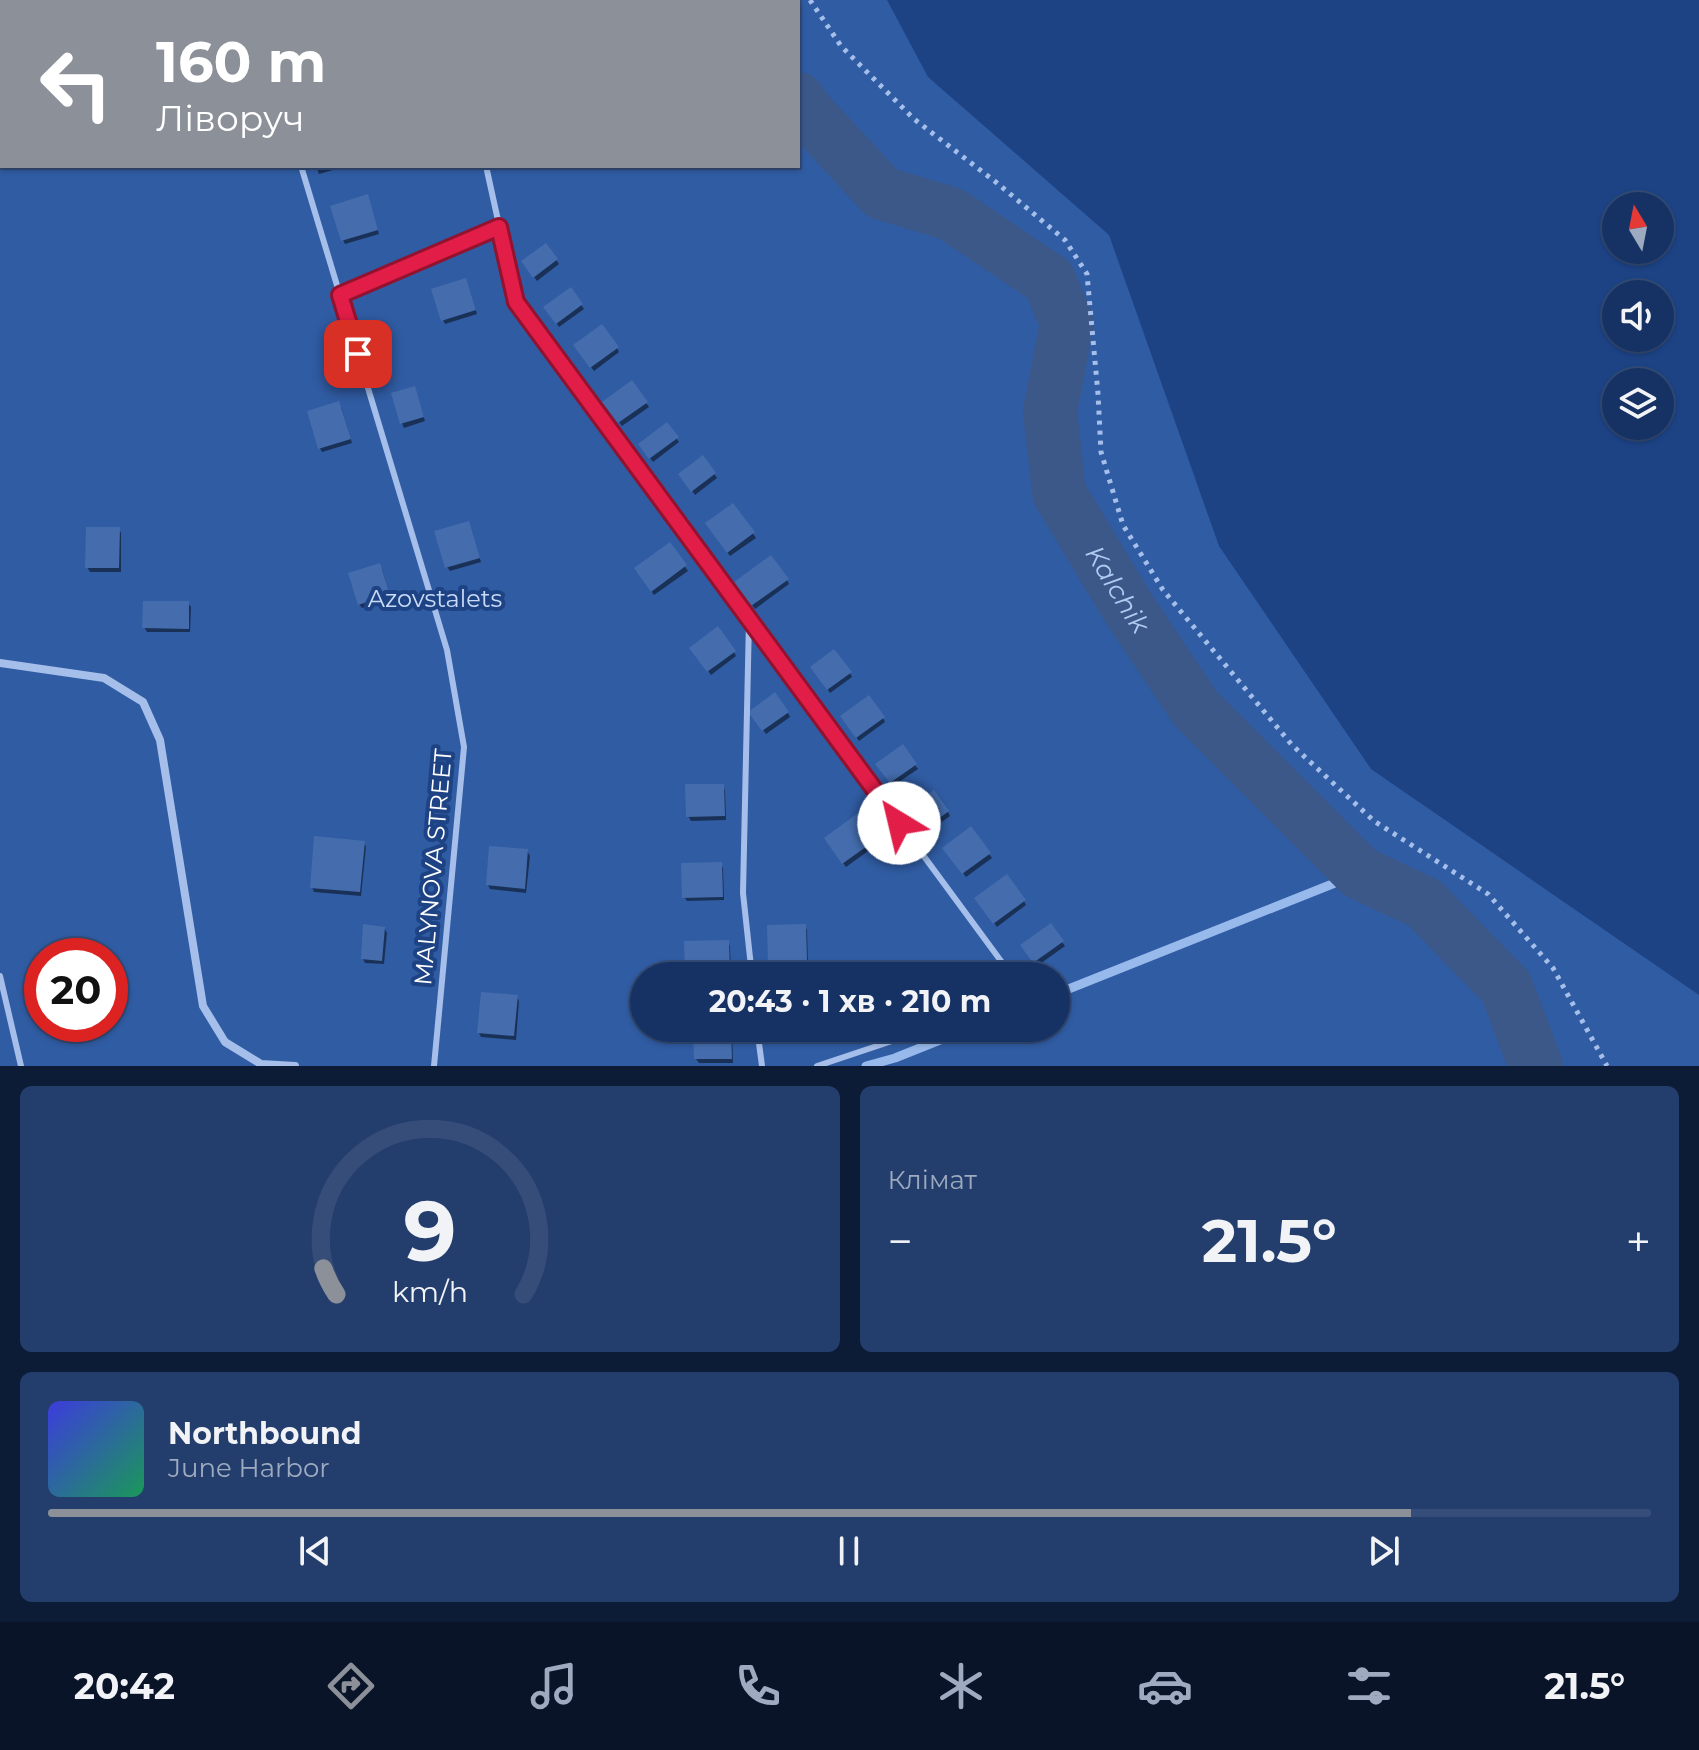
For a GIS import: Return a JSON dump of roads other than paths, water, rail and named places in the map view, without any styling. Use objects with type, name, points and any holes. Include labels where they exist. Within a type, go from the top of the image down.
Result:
[{"type":"street","points":[[0,663],[104,678],[143,702],[160,740],[203,1006],[225,1042],[261,1064],[295,1066]]},
{"type":"lane","name":"MALYNOVA STREET","points":[[302,168],[447,650],[464,747],[434,1066]]},
{"type":"lane","points":[[486,168],[516,302],[1002,962]]},
{"type":"lane","points":[[340,295],[499,227]]},
{"type":"lane","points":[[749,618],[743,893],[750,962]]},
{"type":"lane","points":[[0,976],[21,1066]]},
{"type":"lane","points":[[759,1042],[762,1066]]},
{"type":"lane","points":[[817,1066],[889,1042]]},
{"type":"waterway","name":"Kalchik","points":[[800,102],[882,193],[951,214],[1049,280],[1067,323],[1050,411],[1059,493],[1129,609],[1196,709],[1360,873],[1424,903],[1506,987],[1536,1066]]},
{"type":"waterway","points":[[1070,988],[1360,873]]},
{"type":"waterway","points":[[866,1066],[935,1042]]},
{"type":"park label","name":"Azovstalets","points":[[435,598]]}]
